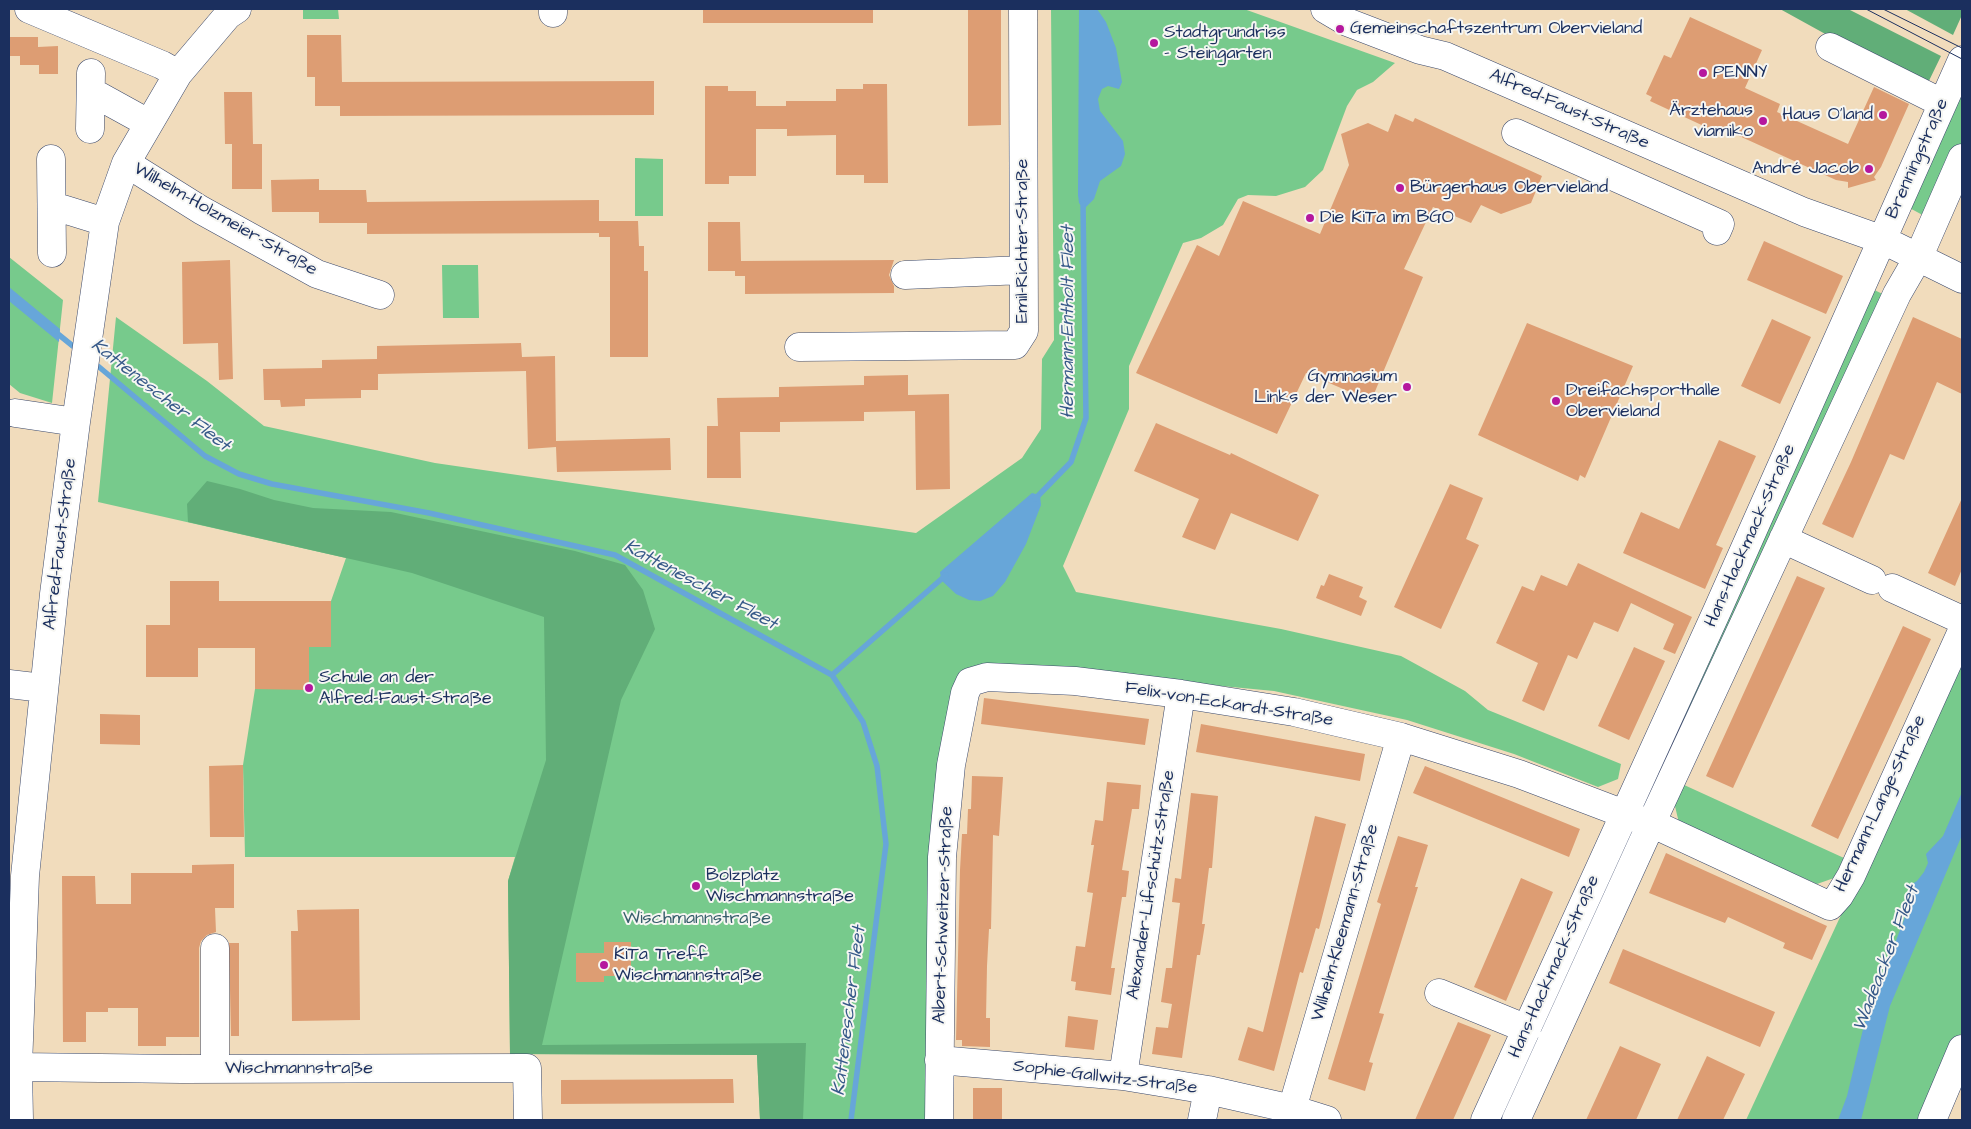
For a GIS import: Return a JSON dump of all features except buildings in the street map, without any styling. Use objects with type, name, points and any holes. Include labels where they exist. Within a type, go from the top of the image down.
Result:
[{"type":"street","points":[[29,9],[162,65],[178,74]]},
{"type":"street","name":"Alfred-Faust-Straße","points":[[19,1120],[18,1067],[25,876],[43,688],[76,422],[105,222],[126,163],[148,122],[178,74],[228,15],[237,9]]},
{"type":"street","name":"Emil-Richter-Straße","points":[[799,347],[1015,345],[1024,331],[1023,9]]},
{"type":"street","name":"Alfred-Faust-Straße","points":[[1325,9],[1347,22],[1420,50],[1445,56],[1695,167],[1804,212],[1842,241],[1879,249],[1914,265]]},
{"type":"street","name":"Alfred-Faust-Straße","points":[[1356,9],[1422,37],[1445,56]]},
{"type":"street","points":[[1830,47],[1942,104]]},
{"type":"street","name":"Brenningstraße","points":[[1879,249],[1962,60]]},
{"type":"street","points":[[90,129],[90,85],[99,96],[148,122]]},
{"type":"street","points":[[1516,133],[1642,194],[1679,210],[1720,224],[1718,231]]},
{"type":"street","points":[[1914,265],[1962,158]]},
{"type":"street","points":[[51,159],[52,253]]},
{"type":"street","name":"Wilhelm-Holzmeier-Straße","points":[[126,163],[201,210],[317,274],[380,296]]},
{"type":"street","points":[[1679,210],[1695,167]]},
{"type":"street","points":[[52,209],[64,209],[105,222]]},
{"type":"street","name":"Hans-Hackmack-Straße","points":[[1485,1120],[1879,249]]},
{"type":"street","points":[[1914,265],[1962,279]]},
{"type":"street","points":[[1914,265],[1962,298]]},
{"type":"street","name":"Hans-Hackmack-Straße","points":[[1516,1120],[1896,294],[1914,265]]},
{"type":"street","points":[[905,275],[1023,270]]},
{"type":"street","points":[[15,413],[76,422]]},
{"type":"street","points":[[1783,539],[1962,620]]},
{"type":"street","name":"Hermann-Lange-Straße","points":[[1651,824],[1830,906],[1840,896],[1851,876],[1962,631]]},
{"type":"street","name":"Felix-von-Eckardt-Straße","points":[[970,682],[987,677],[1075,681],[1181,694],[1294,712],[1401,738],[1519,774],[1624,814]]},
{"type":"street","name":"Albert-Schweitzer-Straße","points":[[939,1120],[942,857],[951,764],[965,693],[970,682]]},
{"type":"street","points":[[9,684],[43,688]]},
{"type":"street","name":"Alexander-Lifschütz-Straße","points":[[1123,1076],[1181,694]]},
{"type":"street","name":"Wilhelm-Kleemann-Straße","points":[[1292,1109],[1401,738]]},
{"type":"street","points":[[1624,814],[1651,824]]},
{"type":"street","points":[[215,948],[215,1069]]},
{"type":"street","points":[[1439,993],[1526,1029]]},
{"type":"street","points":[[1932,1120],[1962,1048]]},
{"type":"street","name":"Sophie-Gallwitz-Straße","points":[[939,1060],[1123,1076],[1208,1090],[1292,1109],[1327,1120]]},
{"type":"street","name":"Wischmannstraße","points":[[18,1067],[215,1069],[527,1068],[528,1120]]},
{"type":"street","points":[[1202,1120],[1208,1090]]},
{"type":"green space","points":[[303,9],[338,9],[339,19],[303,19]]},
{"type":"green space","points":[[1051,9],[1244,9],[1395,63],[1373,82],[1357,90],[1347,106],[1323,170],[1305,187],[1276,196],[1248,195],[1238,199],[1223,225],[1201,238],[1183,243],[1129,366],[1129,409],[1063,566],[1076,592],[1281,629],[1401,656],[1465,691],[1488,710],[1621,764],[1618,779],[1598,787],[1514,754],[1407,720],[1274,691],[1137,678],[972,674],[931,1120],[760,1120],[757,1055],[510,1054],[508,881],[515,857],[245,857],[243,765],[255,689],[309,689],[309,647],[331,647],[331,601],[346,558],[98,502],[116,317],[207,381],[264,426],[435,463],[916,533],[1022,458],[1041,429],[1042,359],[1054,340]]},
{"type":"green space","points":[[1780,9],[1848,9],[1941,56],[1925,89]]},
{"type":"green space","points":[[1905,9],[1962,9],[1962,15],[1953,35]]},
{"type":"green space","points":[[1962,73],[1962,146],[1930,219],[1904,205]]},
{"type":"green space","points":[[635,158],[663,159],[663,216],[635,216]]},
{"type":"green space","points":[[9,257],[63,300],[52,403],[20,393],[9,384]]},
{"type":"green space","points":[[442,265],[478,265],[479,318],[443,318]]},
{"type":"green space","points":[[1868,287],[1889,297],[1659,794],[1642,787]]},
{"type":"green space","points":[[207,481],[274,500],[313,508],[391,512],[575,551],[625,565],[643,590],[655,629],[621,700],[542,1045],[806,1043],[803,1120],[760,1120],[757,1055],[510,1054],[508,881],[546,760],[544,617],[412,573],[188,522],[187,504]]},
{"type":"green space","points":[[1962,654],[1962,1031],[1926,1120],[1746,1120]]},
{"type":"green space","points":[[1682,784],[1844,858],[1834,878],[1817,884],[1679,823],[1674,802]]},
{"type":"water","points":[[1079,9],[1097,9],[1106,22],[1116,48],[1122,82],[1119,89],[1108,86],[1102,89],[1098,99],[1100,111],[1123,141],[1125,154],[1121,166],[1100,181],[1094,199],[1084,209],[1079,203],[1078,195]]},
{"type":"water","points":[[9,287],[60,329],[59,342],[9,301]]},
{"type":"water","points":[[1032,493],[1040,495],[1041,505],[1026,544],[1005,582],[993,596],[980,601],[969,600],[956,594],[941,580],[940,572]]},
{"type":"water","points":[[1962,792],[1962,835],[1890,1006],[1861,1120],[1838,1120],[1847,1096],[1865,1021],[1912,899],[1907,887],[1917,881],[1924,872],[1928,863],[1926,854],[1943,836]]},
{"type":"waterway","name":"Hermann-Entholt Fleet","points":[[1035,499],[1071,462],[1086,418],[1083,203]]},
{"type":"waterway","name":"Kattenescher Fleet","points":[[53,330],[79,351]]},
{"type":"waterway","name":"Kattenescher Fleet","points":[[92,361],[205,456],[239,474],[272,484],[429,513],[615,555],[832,675],[863,722],[877,766],[886,844],[851,1120]]},
{"type":"waterway","name":"Hermann-Entholt Fleet","points":[[832,675],[946,575]]},
{"type":"tram line","points":[[1866,9],[1962,59]]},
{"type":"tram line","points":[[1883,9],[1962,48]]},
{"type":"place","name":"Gemeinschaftszentrum Obervieland","points":[[1340,29]]},
{"type":"place","name":"Stadtgrundriss - Steingarten","points":[[1154,43]]},
{"type":"place","name":"PENNY","points":[[1703,73]]},
{"type":"place","name":"Haus O'land","points":[[1883,115]]},
{"type":"place","name":"Ärztehaus viamiko","points":[[1763,121]]},
{"type":"place","name":"André Jacob","points":[[1869,169]]},
{"type":"place","name":"Bürgerhaus Obervieland","points":[[1400,188]]},
{"type":"place","name":"Die KiTa im BGO","points":[[1310,218]]},
{"type":"place","name":"Gymnasium Links der Weser","points":[[1407,387]]},
{"type":"place","name":"Dreifachsporthalle Obervieland","points":[[1556,401]]},
{"type":"place","name":"Schule an der Alfred-Faust-Straße","points":[[309,688]]},
{"type":"place","name":"Bolzplatz Wischmannstraße","points":[[696,886]]},
{"type":"place","name":"KiTa Treff Wischmannstraße","points":[[604,965]]},
{"type":"water label","name":"Wadeacker Fleet","points":[[1887,959]]}]
